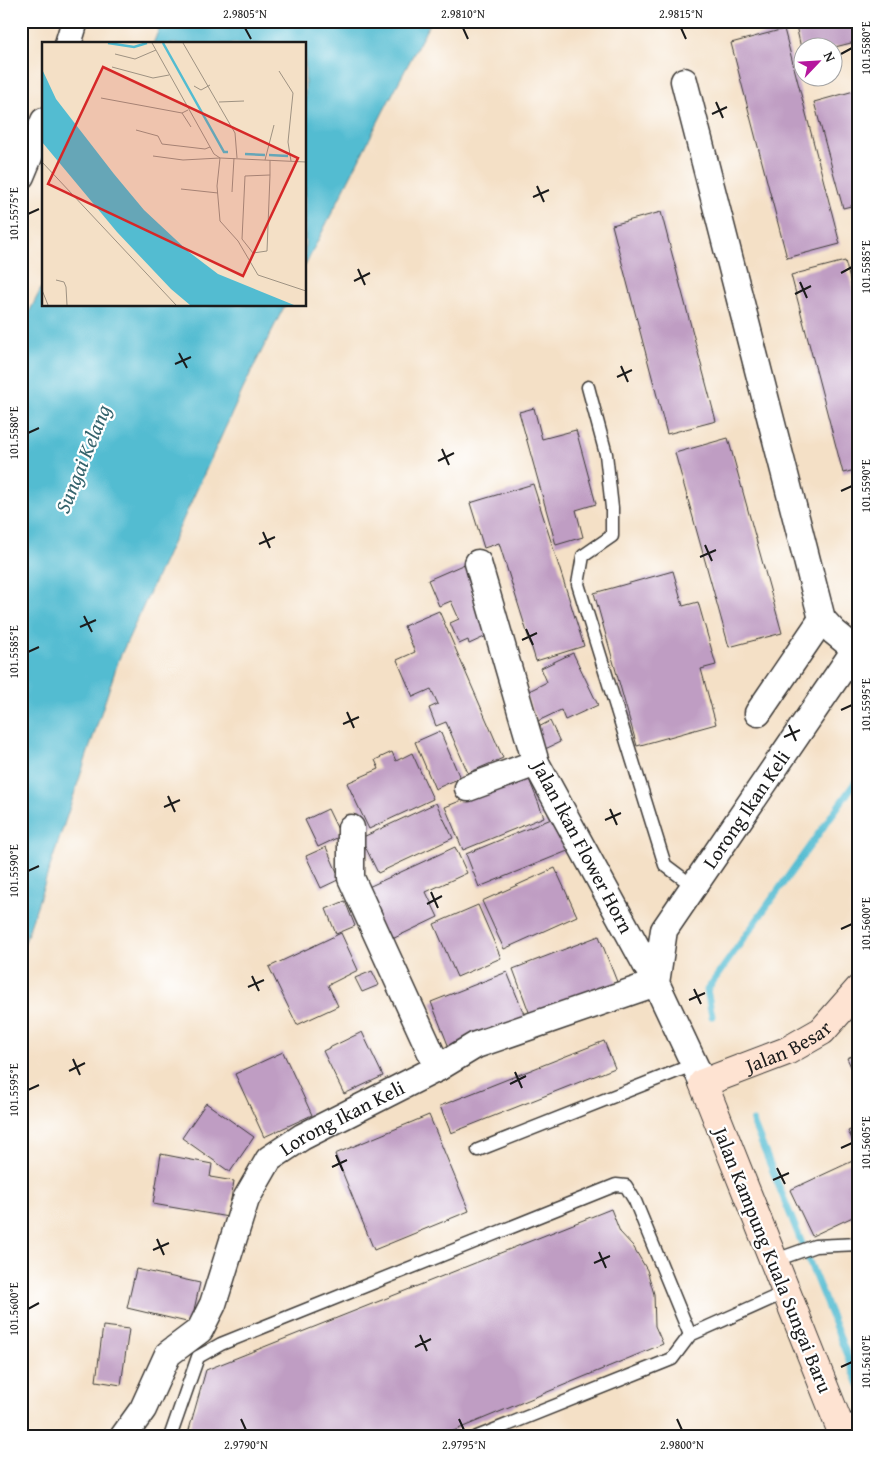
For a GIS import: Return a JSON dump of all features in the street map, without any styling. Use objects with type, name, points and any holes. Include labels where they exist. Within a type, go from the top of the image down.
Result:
[{"type":"street","points":[[69,42],[75,21]]},
{"type":"street","points":[[684,81],[822,619],[834,632],[857,646]]},
{"type":"street","points":[[21,176],[42,125]]},
{"type":"street","name":"Jalan Ikan Flower Horn","points":[[478,563],[536,763],[656,983]]},
{"type":"street","points":[[758,713],[822,619]]},
{"type":"street","name":"Lorong Ikan Keli","points":[[123,1437],[143,1409],[168,1354],[200,1330],[213,1304],[246,1199],[269,1159],[302,1137],[438,1068],[476,1045],[656,983],[664,930],[857,646]]},
{"type":"street","points":[[468,788],[536,763]]},
{"type":"street","points":[[351,828],[351,878],[438,1068]]},
{"type":"street","points":[[656,983],[699,1074]]},
{"type":"street","name":"Jalan Besar","points":[[699,1074],[787,1050],[822,1031],[859,989]]},
{"type":"street","name":"Jalan Kampung Kuala Sungai Baru","points":[[699,1074],[782,1258],[786,1292],[849,1425]]},
{"type":"lane","points":[[588,386],[606,454],[612,508],[612,536],[583,556],[578,584],[665,865],[693,886]]},
{"type":"lane","points":[[478,1150],[699,1074]]},
{"type":"lane","points":[[170,1437],[198,1357],[221,1344],[616,1185],[626,1186],[635,1201],[690,1335]]},
{"type":"lane","points":[[782,1258],[815,1246],[859,1244]]},
{"type":"lane","points":[[478,1437],[672,1359],[690,1335],[786,1292]]},
{"type":"water","points":[[162,21],[431,21],[306,264],[306,42],[154,42]]},
{"type":"water","name":"Sungai Kelang","points":[[42,287],[42,306],[284,306],[250,374],[119,659],[21,954],[21,328]]},
{"type":"building","points":[[795,21],[859,21],[859,41],[842,45],[842,38],[799,38]]},
{"type":"building","points":[[784,29],[792,60],[792,88],[799,88],[840,244],[787,258],[731,43]]},
{"type":"building","points":[[854,91],[859,107],[859,204],[843,208],[814,102]]},
{"type":"building","points":[[661,212],[716,421],[667,434],[612,225]]},
{"type":"building","points":[[845,261],[859,313],[859,469],[843,473],[791,275]]},
{"type":"building","points":[[534,408],[542,439],[576,430],[596,504],[576,510],[583,537],[556,545],[519,412]]},
{"type":"building","points":[[728,438],[782,633],[729,647],[675,453]]},
{"type":"building","points":[[533,484],[584,646],[536,661],[499,543],[484,548],[470,503]]},
{"type":"building","points":[[467,563],[478,589],[472,592],[491,634],[469,644],[468,640],[459,644],[450,623],[459,619],[451,601],[439,606],[428,580]]},
{"type":"building","points":[[673,571],[683,606],[698,602],[716,665],[701,669],[716,724],[637,746],[594,593]]},
{"type":"building","points":[[439,611],[503,758],[468,773],[446,722],[436,726],[429,708],[438,704],[431,689],[413,697],[397,660],[415,652],[404,626]]},
{"type":"building","points":[[573,653],[598,705],[565,720],[561,710],[538,721],[525,693],[547,682],[541,668]]},
{"type":"building","points":[[550,721],[560,742],[543,750],[533,730]]},
{"type":"building","points":[[440,731],[460,778],[435,789],[415,742]]},
{"type":"building","points":[[392,752],[396,761],[412,753],[433,799],[369,829],[347,783],[379,769],[375,760]]},
{"type":"building","points":[[527,774],[544,817],[463,850],[445,807]]},
{"type":"building","points":[[436,803],[453,838],[378,873],[361,838]]},
{"type":"building","points":[[328,809],[341,836],[318,847],[305,820]]},
{"type":"building","points":[[561,815],[575,848],[479,887],[466,854]]},
{"type":"building","points":[[326,847],[340,879],[321,888],[306,856]]},
{"type":"building","points":[[455,847],[467,873],[426,892],[438,917],[386,942],[362,890]]},
{"type":"building","points":[[555,868],[577,916],[504,949],[482,901]]},
{"type":"building","points":[[345,901],[355,926],[336,934],[326,909]]},
{"type":"building","points":[[478,905],[501,958],[457,977],[434,924]]},
{"type":"building","points":[[341,933],[358,970],[328,985],[338,1006],[297,1025],[269,967]]},
{"type":"building","points":[[599,936],[619,987],[532,1020],[513,969]]},
{"type":"building","points":[[372,971],[379,985],[362,992],[355,978]]},
{"type":"building","points":[[507,972],[526,1019],[450,1050],[431,1002]]},
{"type":"building","points":[[362,1032],[383,1076],[344,1094],[323,1051]]},
{"type":"building","points":[[604,1041],[615,1068],[451,1133],[440,1106]]},
{"type":"building","points":[[283,1052],[312,1115],[264,1137],[235,1074]]},
{"type":"building","points":[[859,1053],[859,1084],[847,1058]]},
{"type":"building","points":[[206,1103],[254,1137],[230,1172],[182,1138]]},
{"type":"building","points":[[429,1115],[469,1211],[374,1250],[335,1154]]},
{"type":"building","points":[[859,1126],[859,1153],[848,1131]]},
{"type":"building","points":[[161,1154],[212,1164],[210,1177],[234,1181],[228,1217],[153,1204]]},
{"type":"building","points":[[859,1158],[859,1214],[812,1236],[790,1190]]},
{"type":"building","points":[[611,1209],[620,1232],[633,1246],[647,1270],[654,1294],[655,1326],[663,1344],[439,1437],[187,1437],[206,1370]]},
{"type":"building","points":[[136,1269],[200,1283],[191,1323],[127,1308]]},
{"type":"building","points":[[103,1326],[129,1329],[121,1385],[96,1381]]},
{"type":"waterway","points":[[712,1016],[707,990],[859,777]]},
{"type":"waterway","points":[[753,1122],[859,1385]]}]
